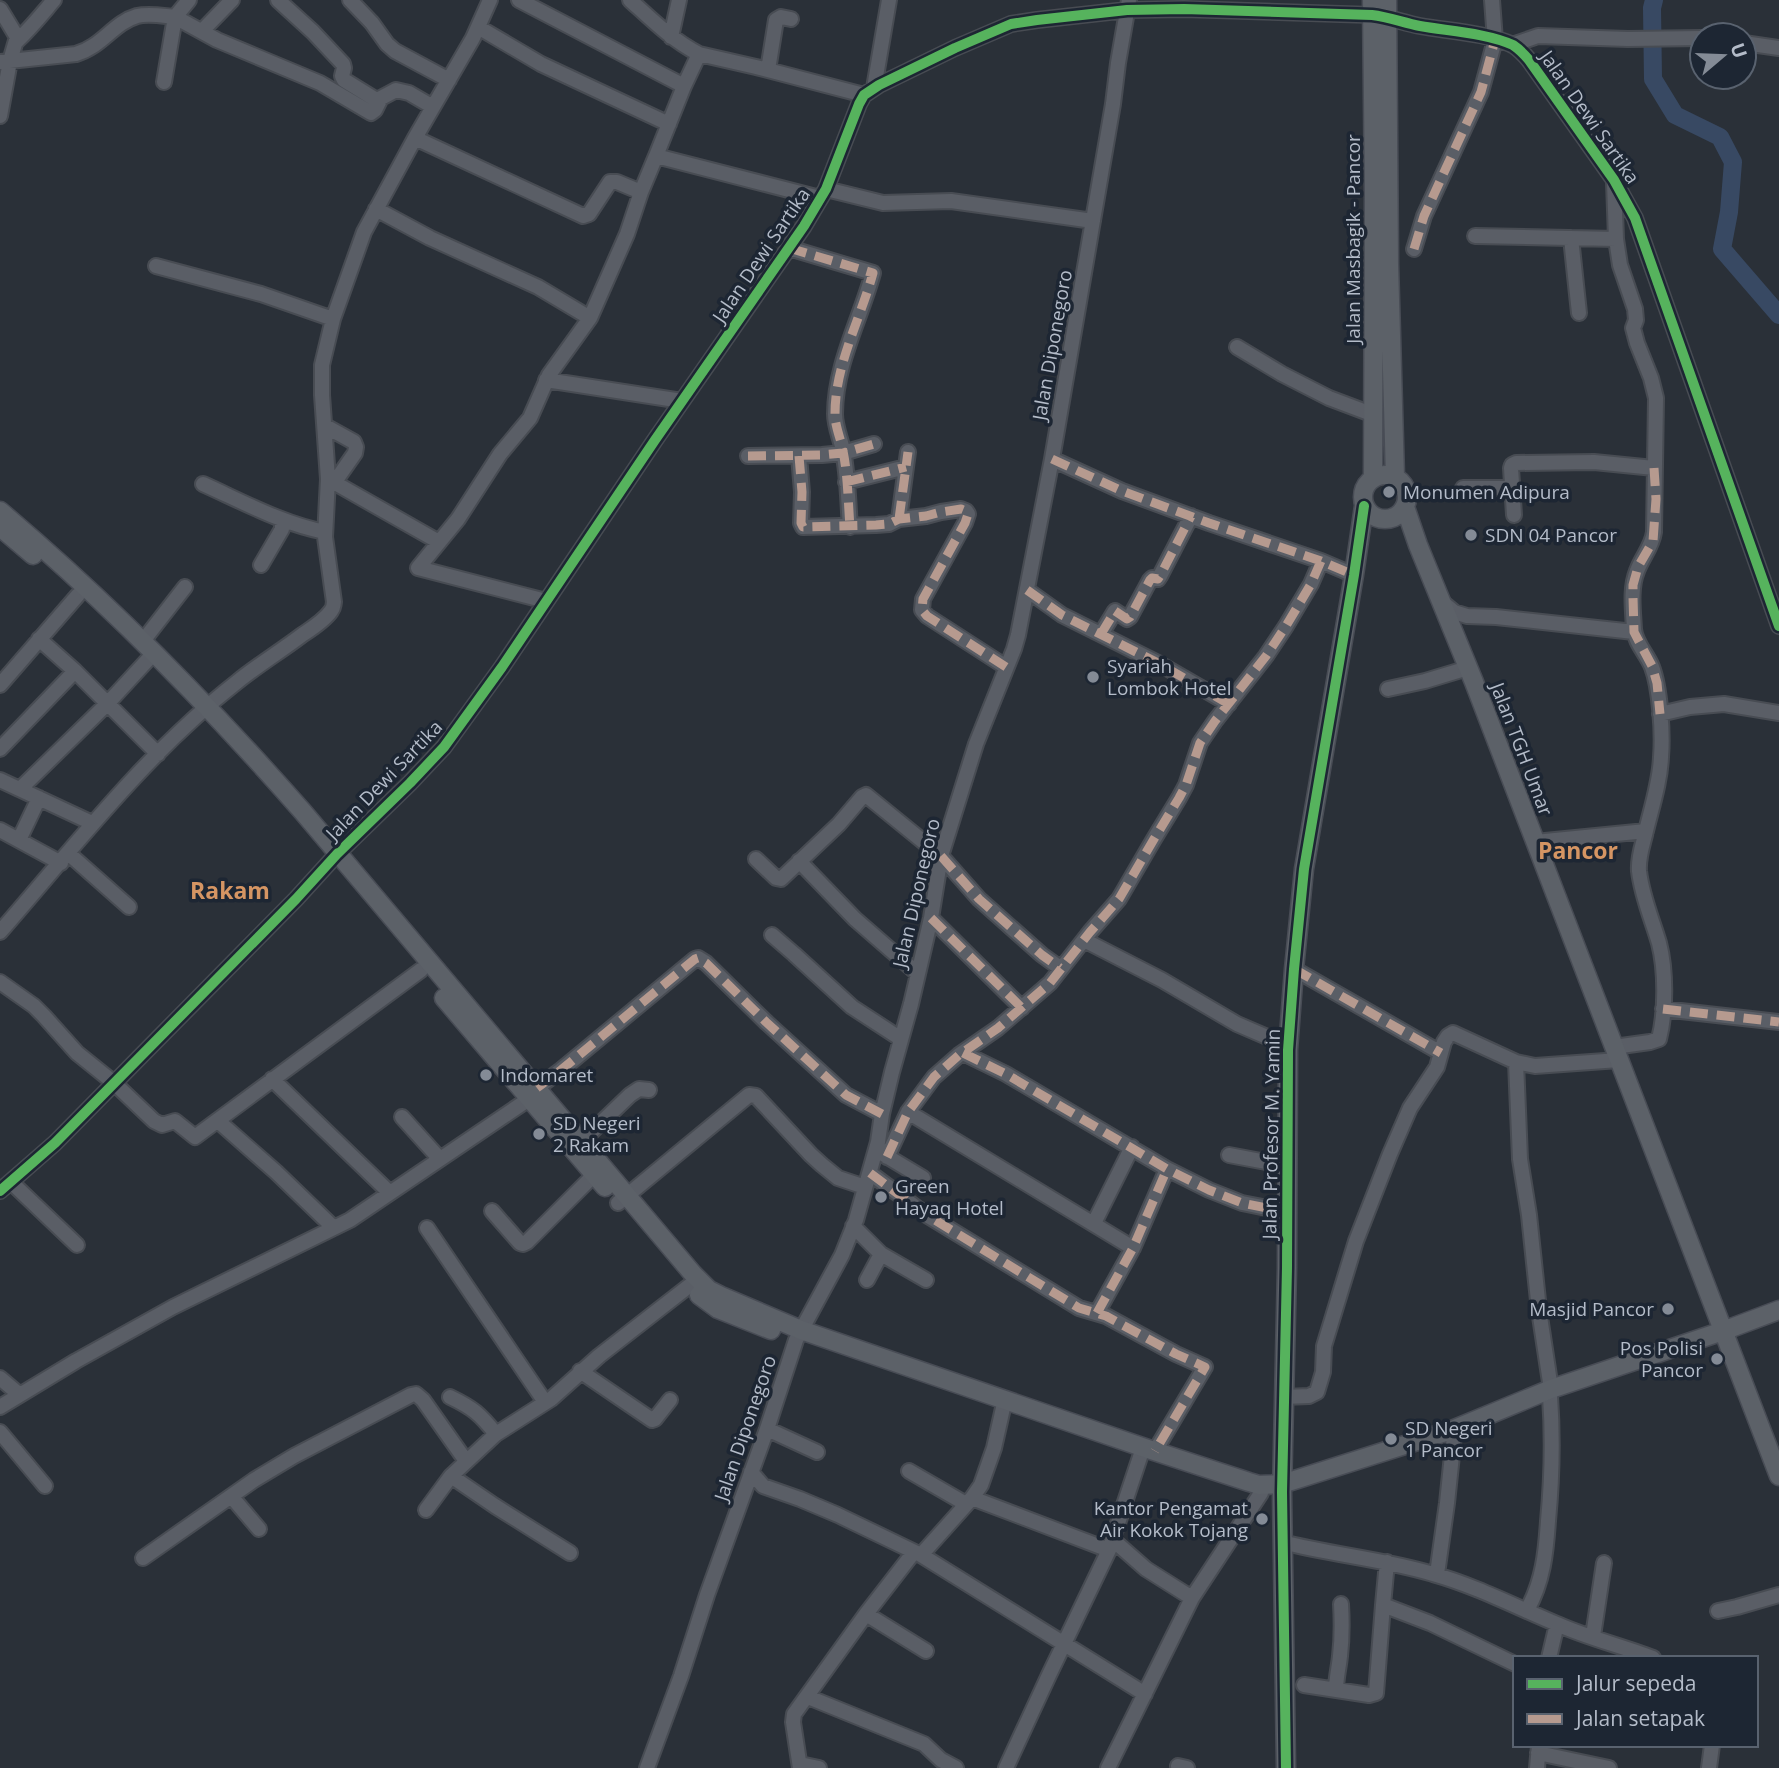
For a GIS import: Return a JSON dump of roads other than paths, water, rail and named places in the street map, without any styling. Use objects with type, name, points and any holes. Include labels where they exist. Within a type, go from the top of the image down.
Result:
[{"type":"main road","name":"Jalan Masbagik - Pancor","points":[[1373,478],[1379,8]]},
{"type":"main road","name":"Jalan Masbagik - Pancor","points":[[1379,8],[1395,477]]},
{"type":"main road","points":[[1382,474],[1395,477],[1404,484],[1407,502],[1396,516],[1384,519],[1372,516],[1364,506],[1365,487],[1373,478],[1382,474]]},
{"type":"main road","name":"Jalan Profesor M. Yamin","points":[[1286,1768],[1282,1488],[1288,1050],[1304,869],[1364,506]]},
{"type":"main road","name":"Jalan TGH Umar","points":[[1405,507],[1779,1476]]},
{"type":"main road","points":[[0,511],[7,528],[78,595],[147,652]]},
{"type":"main road","points":[[7,528],[86,587],[203,710],[260,780],[334,858],[429,974],[533,1093],[582,1141],[689,1286],[718,1309],[1261,1493],[1454,1436],[1551,1392],[1692,1350],[1723,1331],[1779,1310]]},
{"type":"main road","points":[[533,1093],[594,1175],[623,1199],[709,1290],[799,1335],[1003,1408],[1259,1485],[1282,1488],[1512,1410]]},
{"type":"street","points":[[0,116],[5,62],[17,41],[34,26],[54,0]]},
{"type":"street","points":[[164,82],[175,17],[189,0]]},
{"type":"street","points":[[202,31],[232,0]]},
{"type":"street","points":[[278,0],[343,64],[344,80],[378,101]]},
{"type":"street","points":[[350,0],[395,51],[449,80]]},
{"type":"street","points":[[0,932],[92,823],[203,710],[243,677],[310,630],[332,610],[334,601],[326,532],[331,481],[322,380],[333,319],[376,209],[473,38],[490,0]]},
{"type":"street","points":[[519,0],[684,86]]},
{"type":"street","points":[[630,0],[671,37],[699,54],[869,91],[889,0]]},
{"type":"street","points":[[671,37],[679,0]]},
{"type":"street","points":[[1414,249],[1424,216],[1480,92],[1495,40],[1492,0]]},
{"type":"street","name":"Jalan Dewi Sartika","points":[[5,1186],[54,1143],[443,747],[488,687],[789,248],[823,194],[841,147],[869,91],[955,47],[1011,24],[1128,5],[1184,9],[1379,8],[1418,26],[1495,40],[1521,51],[1614,180],[1635,218],[1779,626]]},
{"type":"street","name":"Jalan Diponegoro","points":[[647,1768],[799,1335],[842,1255],[862,1203],[930,918],[941,856],[976,744],[1018,635],[1052,459],[1128,5]]},
{"type":"street","points":[[0,9],[17,41]]},
{"type":"street","points":[[5,62],[84,52],[118,26],[137,16],[158,15],[175,17],[224,43],[312,80],[371,113],[381,98],[396,90],[408,93],[433,107]]},
{"type":"street","points":[[768,70],[776,20],[782,17],[791,19]]},
{"type":"street","points":[[478,27],[541,64],[668,124]]},
{"type":"street","points":[[1512,45],[1538,36],[1688,38]]},
{"type":"street","points":[[1758,45],[1779,48]]},
{"type":"street","points":[[546,601],[418,568],[458,519],[500,454],[530,418],[546,380],[590,318],[628,234],[641,192],[699,54]]},
{"type":"street","points":[[415,138],[583,216],[589,214],[610,182],[617,182],[641,192]]},
{"type":"street","points":[[656,156],[823,194],[883,203],[951,201],[1093,221]]},
{"type":"street","points":[[1284,1397],[1309,1396],[1317,1392],[1324,1346],[1356,1241],[1400,1129],[1410,1108],[1437,1067],[1448,1036],[1453,1033],[1516,1062],[1535,1066],[1617,1053],[1658,1040],[1660,1036],[1663,973],[1660,946],[1645,903],[1639,857],[1660,773],[1660,714],[1652,666],[1634,632],[1633,585],[1654,532],[1657,410],[1654,387],[1634,334],[1635,309],[1620,265],[1616,239],[1614,180]]},
{"type":"street","points":[[376,209],[430,238],[538,287],[590,318]]},
{"type":"street","points":[[1475,236],[1616,239]]},
{"type":"street","points":[[1571,239],[1579,313]]},
{"type":"street","points":[[789,248],[873,273],[845,353],[837,388],[835,423],[844,453],[850,527]]},
{"type":"street","points":[[156,266],[261,294],[333,319]]},
{"type":"street","points":[[1237,347],[1329,398],[1374,415]]},
{"type":"street","points":[[546,380],[682,401]]},
{"type":"street","points":[[324,426],[354,442],[356,447],[355,453],[331,481]]},
{"type":"street","points":[[748,456],[844,453],[873,444]]},
{"type":"street","points":[[899,519],[908,452]]},
{"type":"street","points":[[799,456],[802,525],[811,528],[850,527],[889,524],[899,519],[952,510],[964,510],[968,513],[960,535],[923,599],[922,610],[927,616],[1006,667]]},
{"type":"street","points":[[1052,459],[1122,491],[1354,575]]},
{"type":"street","points":[[1514,515],[1511,468],[1516,463],[1594,462],[1654,468]]},
{"type":"street","points":[[846,482],[906,467]]},
{"type":"street","points":[[331,481],[439,542]]},
{"type":"street","points":[[203,484],[282,520],[306,529],[326,532]]},
{"type":"street","points":[[1463,488],[1513,488]]},
{"type":"street","points":[[1101,634],[1115,611],[1128,619],[1130,617],[1150,580],[1160,576],[1191,516]]},
{"type":"street","points":[[261,565],[282,529],[282,520]]},
{"type":"street","points":[[887,1157],[908,1112],[934,1077],[998,1028],[1050,983],[1108,914],[1180,798],[1200,743],[1293,616],[1321,561]]},
{"type":"street","points":[[20,789],[108,703],[147,652],[185,587]]},
{"type":"street","points":[[1027,590],[1062,615],[1158,663],[1229,704]]},
{"type":"street","points":[[0,685],[78,595]]},
{"type":"street","points":[[1442,602],[1467,616],[1634,632]]},
{"type":"street","points":[[39,639],[158,754]]},
{"type":"street","points":[[1388,689],[1468,668]]},
{"type":"street","points":[[0,749],[75,671]]},
{"type":"street","points":[[1660,714],[1690,707],[1724,704],[1779,713]]},
{"type":"street","points":[[0,780],[92,823]]},
{"type":"street","points":[[756,859],[779,880],[827,837],[866,795],[941,856],[979,899],[1042,956],[1060,968]]},
{"type":"street","points":[[19,839],[39,798]]},
{"type":"street","points":[[0,830],[64,858],[129,907]]},
{"type":"street","points":[[1535,842],[1646,831]]},
{"type":"street","points":[[799,861],[855,919],[917,973]]},
{"type":"street","points":[[930,918],[1022,1008]]},
{"type":"street","points":[[772,935],[852,1007],[901,1039]]},
{"type":"street","points":[[1084,940],[1162,980],[1237,1024],[1274,1040],[1288,1050]]},
{"type":"street","points":[[0,1408],[76,1361],[173,1307],[364,1211],[533,1093],[698,958],[846,1095],[882,1114]]},
{"type":"street","points":[[1294,969],[1441,1053]]},
{"type":"street","points":[[0,982],[34,1006],[77,1053],[160,1125],[175,1121],[195,1137],[272,1079],[429,974]]},
{"type":"street","points":[[1663,1009],[1779,1022]]},
{"type":"street","points":[[963,1053],[1006,1074],[1167,1169],[1209,1190],[1242,1203],[1287,1212]]},
{"type":"street","points":[[1516,1062],[1520,1159],[1551,1392],[1553,1458],[1545,1557],[1527,1610]]},
{"type":"street","points":[[272,1079],[390,1194]]},
{"type":"street","points":[[582,1141],[630,1095],[639,1089],[649,1090]]},
{"type":"street","points":[[623,1199],[746,1096],[753,1094],[822,1165],[838,1178],[865,1188]]},
{"type":"street","points":[[908,1112],[1133,1248]]},
{"type":"street","points":[[402,1117],[439,1158]]},
{"type":"street","points":[[218,1121],[334,1228]]},
{"type":"street","points":[[878,1142],[883,1154],[923,1178]]},
{"type":"street","points":[[1094,1223],[1132,1147]]},
{"type":"street","points":[[1229,1155],[1287,1166]]},
{"type":"street","points":[[1097,1313],[1133,1248],[1167,1169]]},
{"type":"street","points":[[870,1173],[925,1214],[1079,1308],[1097,1313],[1205,1367],[1148,1453],[1111,1545],[1006,1768]]},
{"type":"street","points":[[492,1211],[523,1244],[594,1175]]},
{"type":"street","points":[[5,1186],[77,1245]]},
{"type":"street","points":[[853,1226],[880,1254],[926,1280]]},
{"type":"street","points":[[427,1227],[545,1402]]},
{"type":"street","points":[[867,1280],[880,1254]]},
{"type":"street","points":[[426,1510],[452,1476],[496,1434],[559,1392],[580,1371],[689,1286]]},
{"type":"street","points":[[580,1371],[652,1420],[670,1400]]},
{"type":"street","points":[[0,1378],[19,1395]]},
{"type":"street","points":[[143,1558],[254,1480],[294,1456],[414,1394],[423,1400],[466,1461]]},
{"type":"street","points":[[450,1396],[480,1414],[496,1434]]},
{"type":"street","points":[[819,1768],[800,1766],[793,1717],[866,1614],[981,1485],[994,1448],[1003,1408]]},
{"type":"street","points":[[767,1429],[817,1452]]},
{"type":"street","points":[[0,1432],[45,1486]]},
{"type":"street","points":[[1437,1574],[1454,1436]]},
{"type":"street","points":[[909,1471],[969,1501],[1111,1545],[1192,1598]]},
{"type":"street","points":[[751,1472],[763,1486],[800,1499],[917,1554],[1145,1694]]},
{"type":"street","points":[[452,1476],[570,1553]]},
{"type":"street","points":[[1108,1768],[1192,1598],[1261,1493]]},
{"type":"street","points":[[231,1496],[259,1529]]},
{"type":"street","points":[[1282,1542],[1437,1574],[1557,1625],[1647,1656]]},
{"type":"street","points":[[1304,1685],[1369,1695],[1376,1693],[1387,1562]]},
{"type":"street","points":[[1592,1636],[1604,1563]]},
{"type":"street","points":[[1718,1611],[1779,1595]]},
{"type":"street","points":[[1336,1690],[1343,1624],[1341,1604]]},
{"type":"street","points":[[1383,1605],[1430,1623],[1513,1663]]},
{"type":"street","points":[[866,1614],[926,1651]]},
{"type":"street","points":[[1549,1656],[1557,1625]]},
{"type":"street","points":[[808,1697],[924,1744],[941,1760],[956,1768]]},
{"type":"street","points":[[1709,1768],[1712,1747]]},
{"type":"street","points":[[1537,1768],[1539,1749],[1609,1768]]},
{"type":"waterway","points":[[1654,0],[1653,79],[1675,115],[1720,137],[1733,162],[1729,212],[1722,249],[1779,315]]},
{"type":"place","name":"Monumen Adipura","points":[[1389,492]]},
{"type":"place","name":"SDN 04 Pancor","points":[[1471,535]]},
{"type":"place","name":"Syariah Lombok Hotel","points":[[1093,677]]},
{"type":"place","name":"Indomaret","points":[[486,1075]]},
{"type":"place","name":"SD Negeri 2 Rakam","points":[[539,1134]]},
{"type":"place","name":"Green Hayaq Hotel","points":[[881,1197]]},
{"type":"place","name":"Masjid Pancor","points":[[1668,1309]]},
{"type":"place","name":"Pos Polisi Pancor","points":[[1717,1359]]},
{"type":"place","name":"SD Negeri 1 Pancor","points":[[1391,1439]]},
{"type":"place","name":"Kantor Pengamat Air Kokok Tojang","points":[[1262,1519]]},
{"type":"district","name":"Pancor","points":[[1578,851]]},
{"type":"district","name":"Rakam","points":[[230,891]]}]
